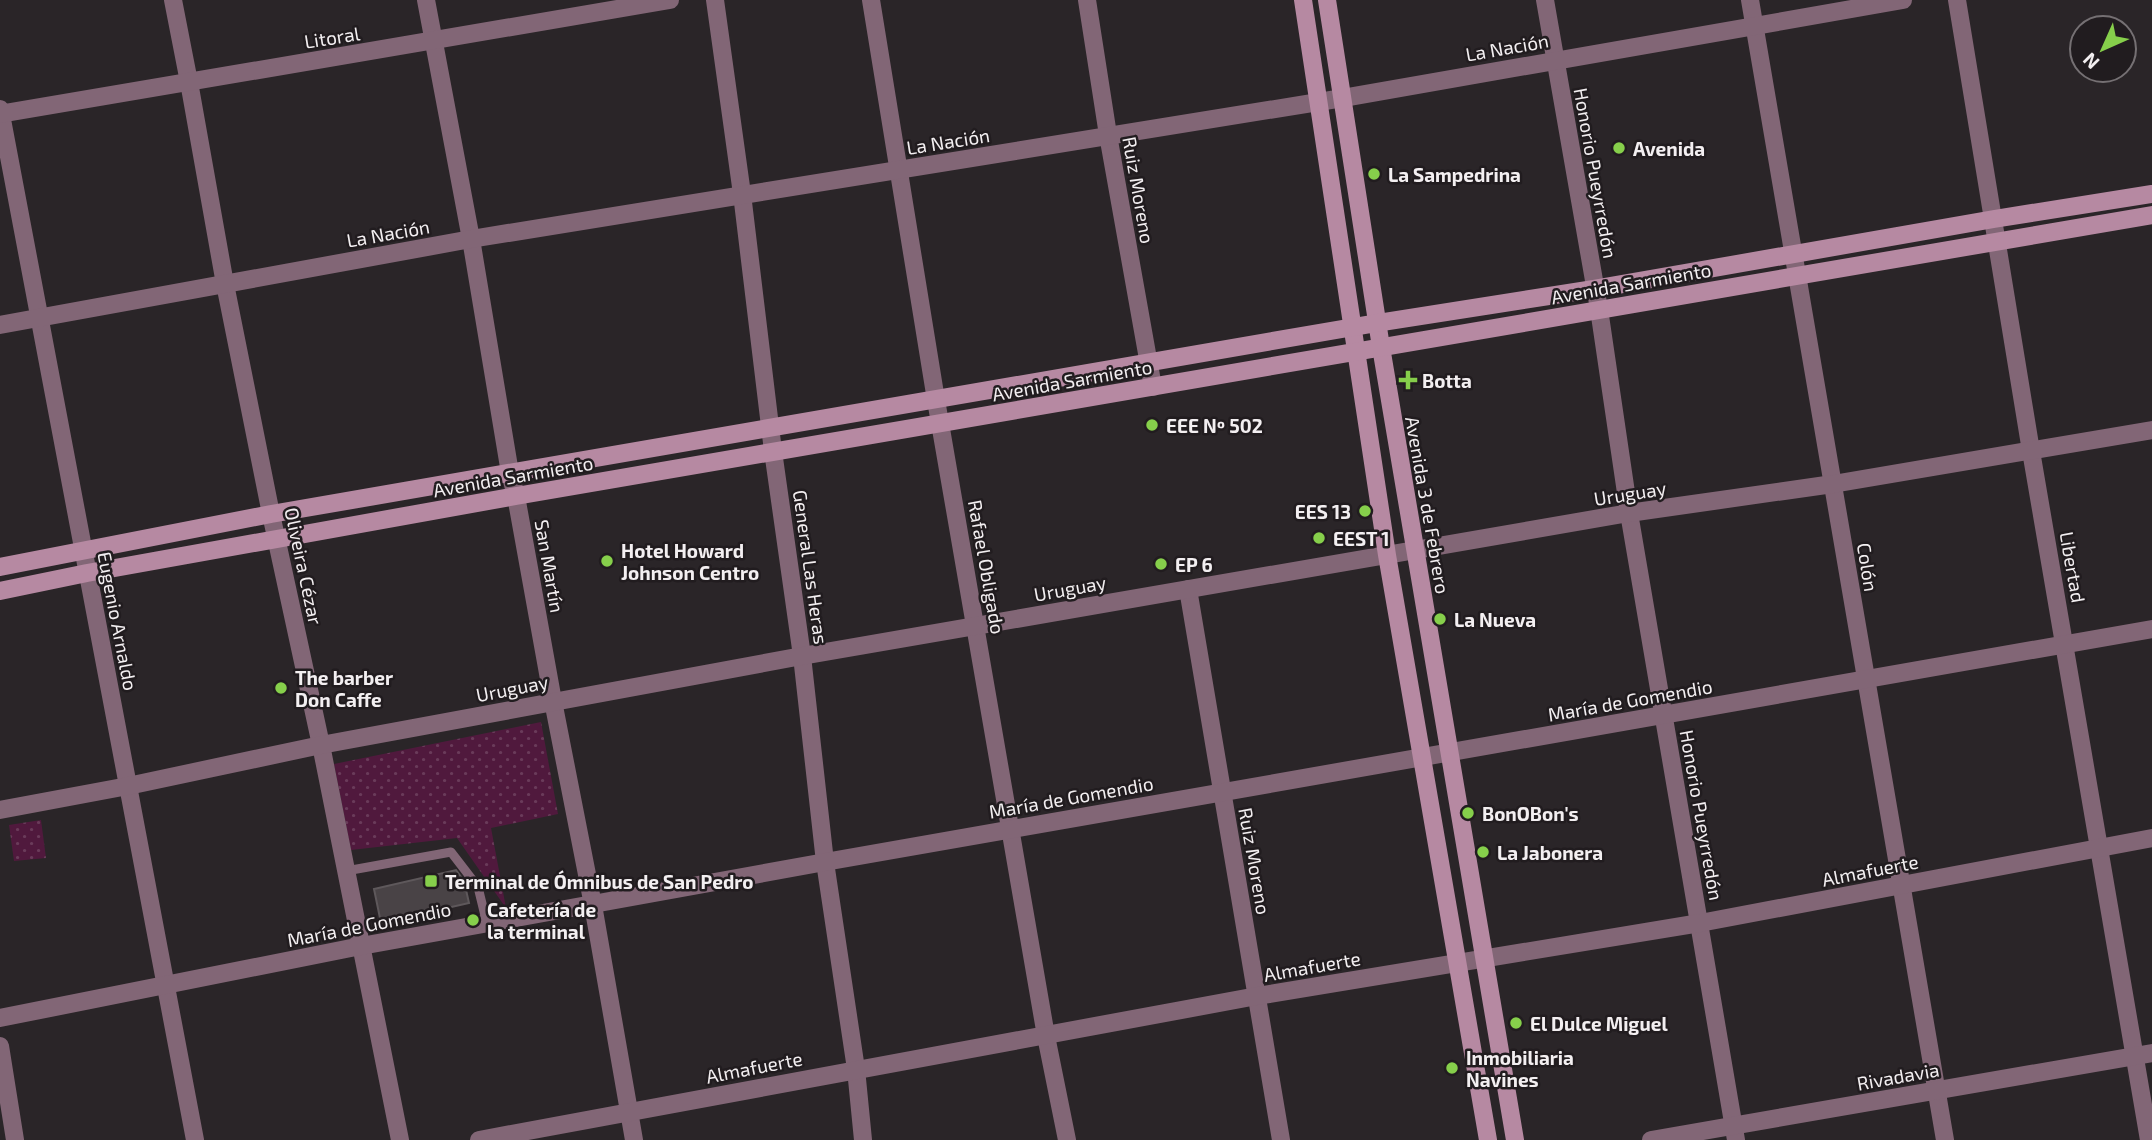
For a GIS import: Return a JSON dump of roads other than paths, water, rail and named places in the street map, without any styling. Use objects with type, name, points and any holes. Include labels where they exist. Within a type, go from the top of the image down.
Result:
[{"type":"main road","points":[[1303,0],[1387,555],[1488,1140]]},
{"type":"main road","name":"Avenida 3 de Febrero","points":[[1328,0],[1377,323],[1515,1140]]},
{"type":"main road","name":"Avenida Sarmiento","points":[[0,567],[271,514],[1377,323],[2152,194]]},
{"type":"main road","name":"Avenida Sarmiento","points":[[0,591],[773,451],[2152,215]]},
{"type":"street","name":"Oliveira Cézar","points":[[173,0],[225,284],[400,1140]]},
{"type":"street","name":"San Martín","points":[[426,0],[471,239],[510,473],[593,905],[634,1140]]},
{"type":"street","name":"Litoral","points":[[0,112],[670,0]]},
{"type":"street","name":"General Las Heras","points":[[715,0],[802,656],[825,862],[856,1069],[863,1140]]},
{"type":"street","name":"Rafael Obligado","points":[[871,0],[936,400],[1046,1037],[1067,1140]]},
{"type":"street","name":"Ruiz Moreno","points":[[1087,0],[1153,387]]},
{"type":"street","name":"Honorio Pueyrredón","points":[[1545,0],[1599,309],[1629,513],[1734,1133]]},
{"type":"street","name":"Colón","points":[[1750,0],[1945,1140]]},
{"type":"street","name":"La Nación","points":[[0,325],[471,239],[1320,102],[1903,0]]},
{"type":"street","name":"Libertad","points":[[1957,0],[2031,451],[2100,846],[2143,1054],[2149,1140]]},
{"type":"street","name":"Eugenio Arnaldo","points":[[0,112],[195,1140]]},
{"type":"street","name":"Uruguay","points":[[0,810],[321,745],[802,656],[1629,513],[1833,484],[2152,430]]},
{"type":"street","name":"Ruiz Moreno","points":[[1188,589],[1281,1140]]},
{"type":"street","name":"María de Gomendio","points":[[0,1018],[361,946],[825,862],[2152,629]]},
{"type":"street","name":"Almafuerte","points":[[479,1140],[1258,996],[1700,923],[2152,838]]},
{"type":"street","points":[[0,1046],[15,1140]]},
{"type":"street","name":"Rivadavia","points":[[1650,1140],[1734,1133],[1936,1090],[2143,1054]]},
{"type":"lane","points":[[346,872],[452,852],[478,887],[488,924]]},
{"type":"place","name":"Avenida","points":[[1619,148]]},
{"type":"place","name":"La Sampedrina","points":[[1374,174]]},
{"type":"place","name":"Botta","points":[[1408,380]]},
{"type":"place","name":"EEE Nº 502","points":[[1152,425]]},
{"type":"place","name":"EES 13","points":[[1365,511]]},
{"type":"place","name":"EEST 1","points":[[1319,538]]},
{"type":"place","name":"Hotel Howard Johnson Centro","points":[[607,561]]},
{"type":"place","name":"EP 6","points":[[1161,564]]},
{"type":"place","name":"La Nueva","points":[[1440,619]]},
{"type":"place","name":"The barber Don Caffe","points":[[281,688]]},
{"type":"place","name":"BonOBon's","points":[[1468,813]]},
{"type":"place","name":"La Jabonera","points":[[1483,852]]},
{"type":"place","name":"Terminal de Ómnibus de San Pedro","points":[[431,881]]},
{"type":"place","name":"Cafetería de la terminal","points":[[473,920]]},
{"type":"place","name":"El Dulce Miguel","points":[[1516,1023]]},
{"type":"place","name":"Inmobiliaria Navines","points":[[1452,1068]]}]
